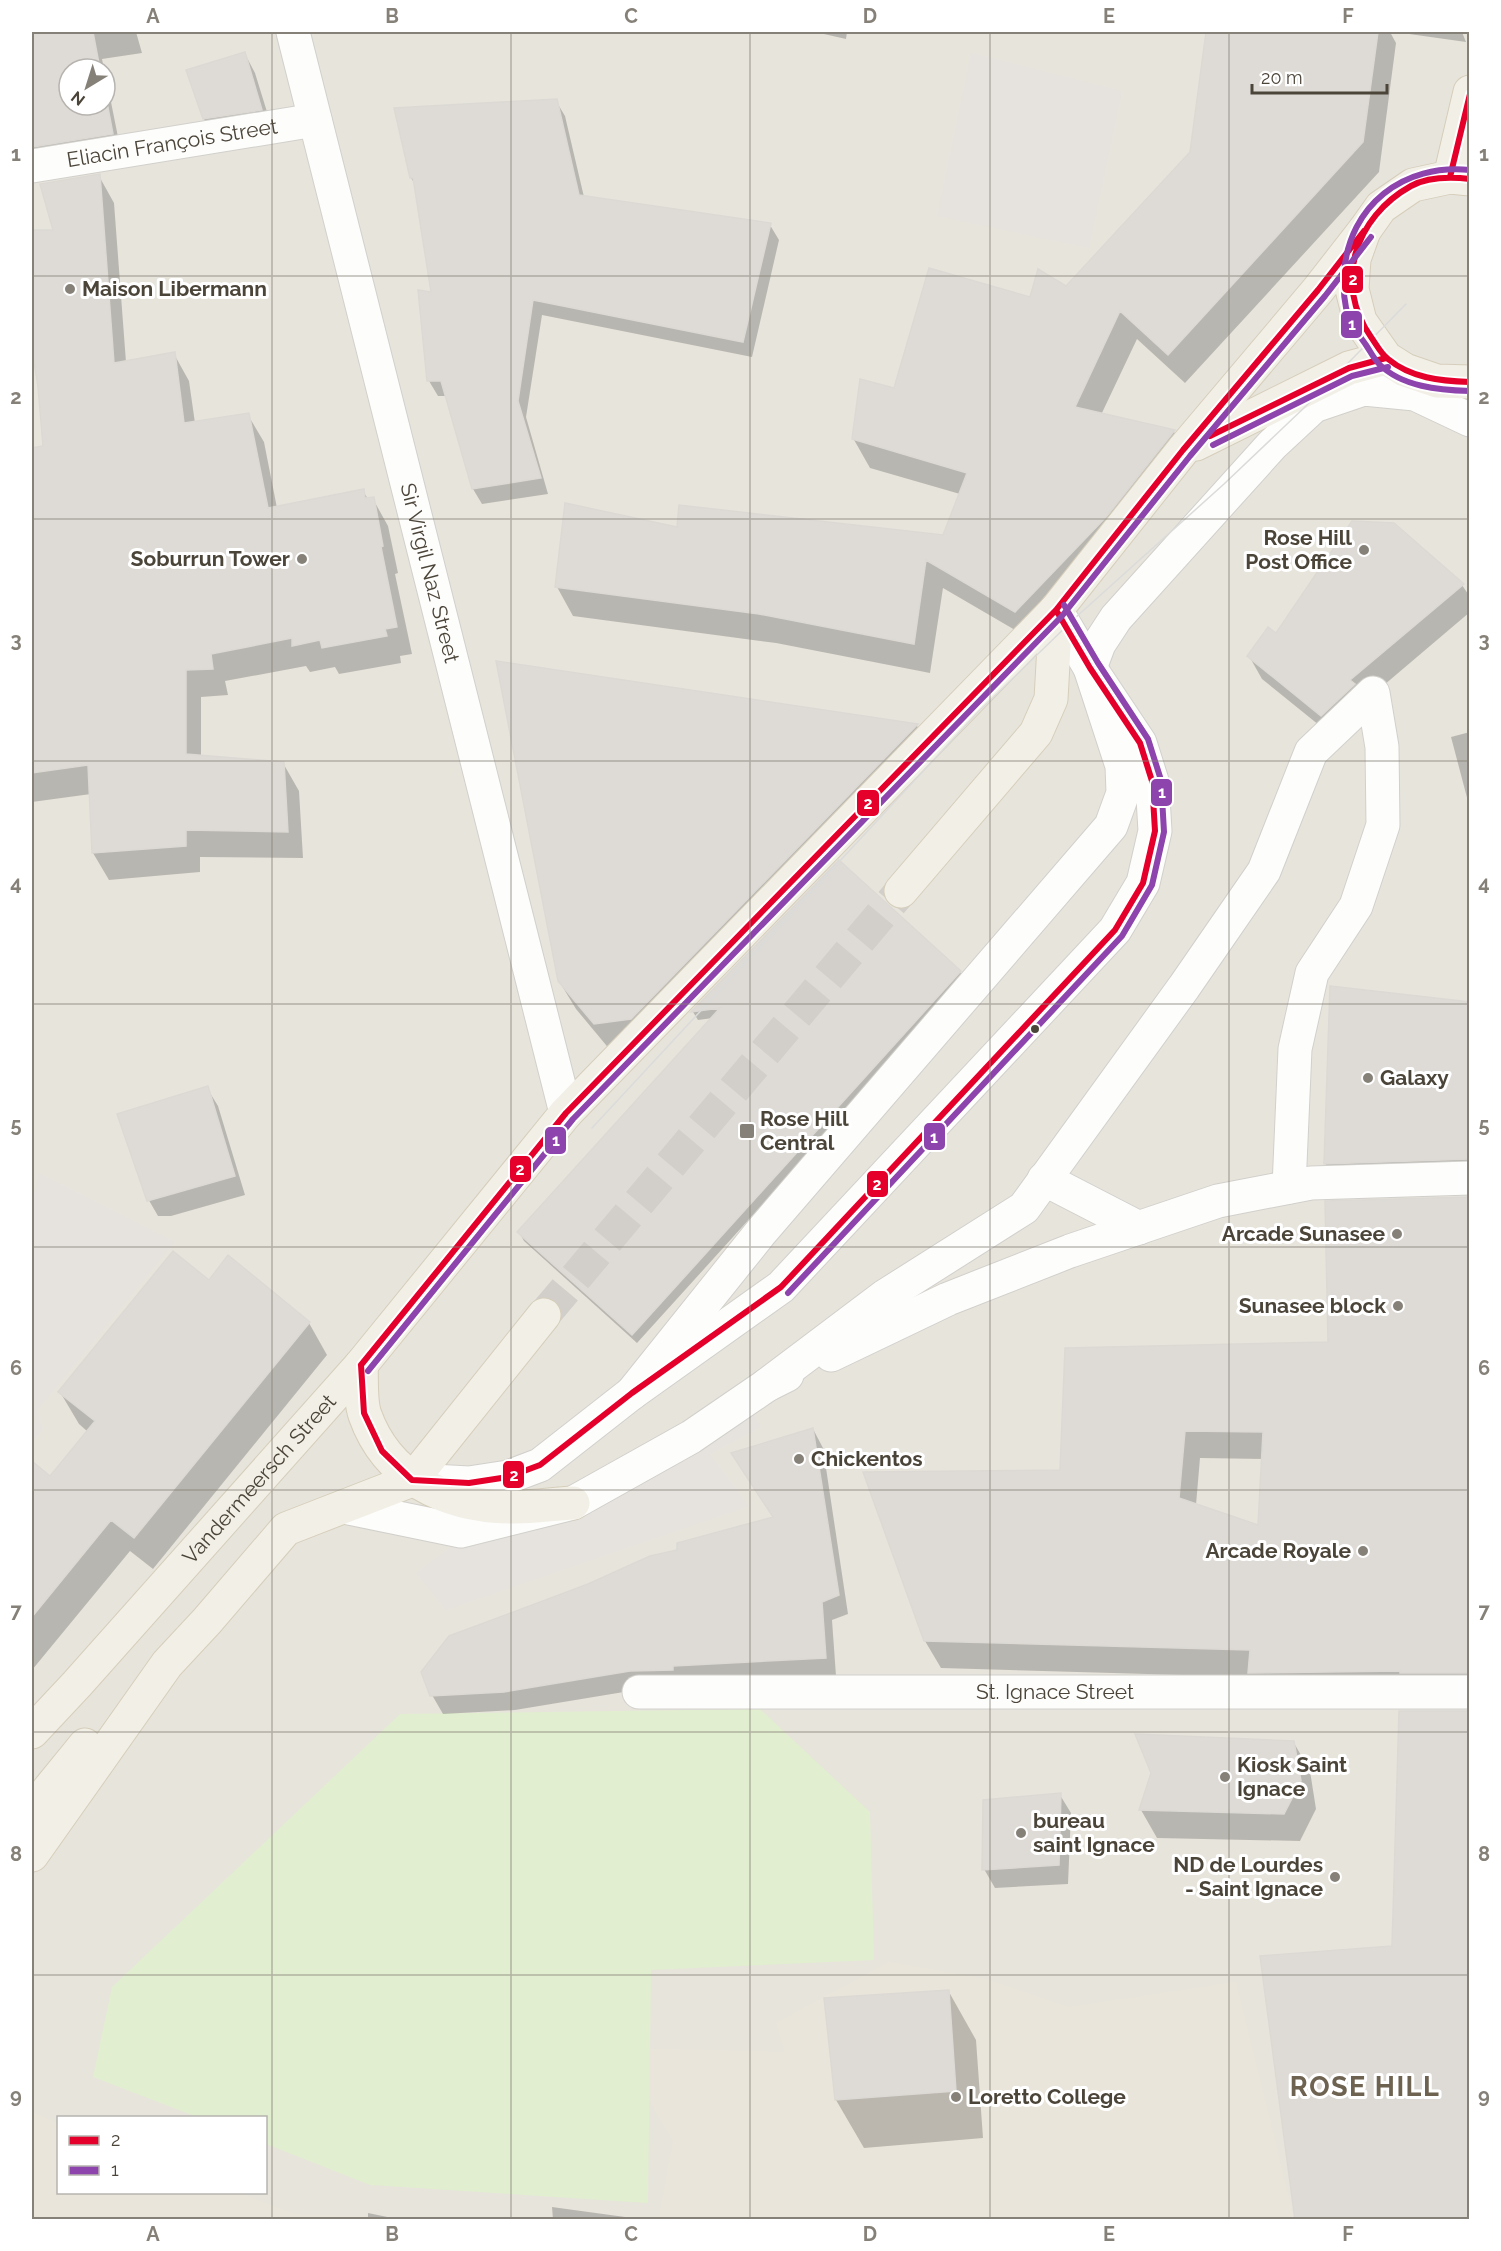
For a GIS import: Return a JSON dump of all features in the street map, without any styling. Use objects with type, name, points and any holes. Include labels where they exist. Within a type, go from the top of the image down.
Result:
[{"type":"main road","points":[[1470,92],[1460,178],[1413,185],[1381,207],[1364,231],[1354,259],[1352,289],[1360,321],[1386,358],[1405,370],[1437,381],[1470,382]]},
{"type":"main road","name":"Vandermeersch Street","points":[[32,1732],[78,1684],[361,1365],[566,1113],[1056,610],[1364,231]]},
{"type":"main road","points":[[1184,450],[1349,368],[1386,358]]},
{"type":"main road","points":[[901,891],[1036,733],[1051,699],[1056,610]]},
{"type":"main road","points":[[32,1855],[167,1664],[286,1529],[412,1480],[544,1315]]},
{"type":"main road","points":[[361,1365],[364,1413],[382,1451],[412,1480],[454,1500],[508,1507],[573,1503]]},
{"type":"main road","points":[[32,1810],[121,1700],[167,1664]]},
{"type":"main road","points":[[32,1699],[78,1684]]},
{"type":"street","name":"Sir Virgil Naz Street","points":[[293,32],[566,1113]]},
{"type":"street","name":"Eliacin François Street","points":[[32,166],[315,120]]},
{"type":"street","points":[[632,1393],[761,1232],[1111,825],[1123,794],[1122,766],[1090,668],[1099,644],[1116,618],[1272,445],[1314,406],[1364,389],[1415,394],[1470,420]]},
{"type":"street","points":[[412,1480],[469,1483],[508,1477],[540,1465],[632,1393],[781,1287],[1115,930],[1143,884],[1155,831],[1152,781],[1140,742],[1090,668],[1056,610]]},
{"type":"street","points":[[344,1507],[460,1531],[573,1503],[692,1437],[767,1385],[885,1296],[1024,1208],[1184,987],[1264,871],[1311,752],[1373,693],[1382,747],[1383,825],[1356,906],[1312,973],[1295,1049],[1289,1187]]},
{"type":"street","points":[[767,1385],[948,1299],[1070,1251],[1218,1201],[1311,1183],[1470,1178]]},
{"type":"street","points":[[1044,1179],[1139,1227]]},
{"type":"street","name":"St. Ignace Street","points":[[639,1692],[1470,1692]]},
{"type":"shaded area","points":[[32,32],[1469,32],[1469,2219],[32,2219]]},
{"type":"shaded area","points":[[971,53],[1122,91],[1089,248],[937,216]]},
{"type":"shaded area","points":[[39,1173],[175,1242],[37,1411],[43,1429],[32,1443],[32,1201]]},
{"type":"shaded area","points":[[749,1405],[761,1427],[710,1454],[749,1506],[446,1610],[416,1573],[454,1545]]},
{"type":"shaded area","name":"Loretto College","points":[[889,1962],[986,1979],[1068,2007],[1236,1982],[1294,2219],[495,2220],[659,2217],[673,2141],[619,2048],[785,2052],[776,2023]]},
{"type":"shaded area","points":[[32,2112],[57,2123],[57,2194],[243,2194],[294,2214],[438,2219],[32,2219]]},
{"type":"green space","points":[[760,1709],[870,1812],[874,1960],[651,1970],[648,2203],[370,2185],[267,2144],[267,2116],[194,2116],[93,2077],[112,1987],[400,1714]]},
{"type":"building","points":[[32,32],[93,32],[98,57],[57,57],[57,117],[110,117],[113,134],[32,147]]},
{"type":"building","points":[[1206,32],[1378,32],[1363,142],[1168,355],[1120,311],[1075,407],[1175,430],[1107,516],[1015,612],[926,560],[914,644],[759,614],[555,587],[565,503],[677,527],[679,505],[943,535],[967,473],[852,439],[860,379],[894,388],[929,268],[1030,297],[1038,269],[1066,286],[1190,152]]},
{"type":"building","points":[[245,52],[262,110],[203,119],[186,70]]},
{"type":"building","points":[[557,99],[579,195],[771,223],[743,342],[533,300],[518,401],[541,478],[472,489],[441,381],[427,381],[418,290],[431,292],[413,178],[410,178],[394,108]]},
{"type":"building","points":[[100,174],[114,363],[175,352],[184,423],[249,413],[268,508],[364,489],[365,498],[374,497],[383,546],[381,547],[397,627],[385,629],[387,636],[322,648],[320,640],[292,646],[292,638],[211,654],[213,669],[186,670],[186,754],[284,762],[288,832],[186,830],[186,846],[92,853],[88,765],[32,773],[32,448],[43,446],[32,349],[32,230],[53,230],[40,184]]},
{"type":"building","points":[[1352,521],[1394,523],[1464,584],[1350,680],[1355,684],[1321,716],[1247,656],[1268,627],[1276,633]]},
{"type":"building","points":[[496,661],[918,724],[631,1019],[594,1024],[558,981]]},
{"type":"building","points":[[839,860],[961,971],[632,1335],[517,1232],[720,1008],[691,1012]]},
{"type":"building","points":[[1330,986],[1470,1002],[1470,1159],[1324,1164]]},
{"type":"building","points":[[208,1086],[235,1176],[147,1201],[117,1114]]},
{"type":"building","points":[[1470,1197],[1470,1673],[1400,1673],[1400,1671],[1248,1673],[1250,1650],[924,1641],[863,1472],[1060,1470],[1065,1348],[1328,1342],[1325,1201]],"holes":[[[1185,1431],[1263,1432],[1258,1525],[1179,1498]]]},
{"type":"building","points":[[173,1251],[209,1280],[228,1255],[310,1322],[134,1538],[111,1520],[32,1617],[32,1461],[50,1476],[95,1421],[58,1392]]},
{"type":"building","points":[[813,1428],[839,1595],[822,1602],[826,1658],[673,1666],[673,1670],[630,1671],[504,1692],[430,1696],[421,1672],[449,1636],[588,1584],[650,1556],[677,1550],[677,1543],[773,1517],[731,1453]]},
{"type":"building","points":[[1399,1711],[1470,1711],[1470,2220],[1295,2220],[1260,1956],[1392,1946]]},
{"type":"building","name":"Kiosk Saint Ignace","points":[[1135,1734],[1294,1741],[1301,1781],[1284,1814],[1139,1810],[1151,1773]]},
{"type":"building","name":"bureau saint Ignace","points":[[1061,1793],[1059,1865],[982,1870],[983,1800]]},
{"type":"building","name":"Loretto College","points":[[949,1990],[956,2091],[835,2100],[824,1998]]},
{"type":"tunnel","points":[[544,1315],[901,891]]},
{"type":"tram line","points":[[592,1128],[978,712],[1075,618],[1224,484],[1306,406],[1406,304]]},
{"type":"transit line","name":"2","points":[[1450,177],[1470,94]]},
{"type":"transit line","name":"1","points":[[1470,170],[1446,170],[1423,174],[1402,182],[1384,193],[1357,227],[1348,249],[1344,273],[1346,307],[1350,321],[1377,362],[1399,378],[1422,386],[1470,391]]},
{"type":"transit line","name":"2","points":[[1470,179],[1432,179],[1411,186],[1392,199],[1376,215],[1364,233],[1356,253],[1352,274],[1353,295],[1360,316],[1385,357],[1416,374],[1448,381],[1470,382]]},
{"type":"transit line","name":"2","points":[[361,1365],[566,1113],[1056,610],[1183,450],[1318,290],[1364,231]]},
{"type":"transit line","name":"1","points":[[368,1371],[573,1119],[1062,616],[1190,456],[1325,296],[1371,237]]},
{"type":"transit line","name":"2","points":[[1210,436],[1349,368],[1386,358]]},
{"type":"transit line","name":"1","points":[[1213,445],[1352,376],[1388,367]]},
{"type":"transit line","name":"1","points":[[788,1293],[1122,936],[1152,885],[1164,832],[1161,780],[1148,739],[1098,663],[1064,605]]},
{"type":"transit line","name":"2","points":[[361,1365],[364,1413],[382,1451],[412,1480],[469,1483],[508,1477],[540,1465],[632,1393],[781,1287],[1115,930],[1143,883],[1155,831],[1152,781],[1140,743],[1090,668],[1056,610]]},
{"type":"place","name":"Maison Libermann","points":[[70,289]]},
{"type":"place","name":"Rose Hill Post Office","points":[[1364,550]]},
{"type":"place","name":"Soburrun Tower","points":[[302,559]]},
{"type":"place","name":"Galaxy","points":[[1368,1078]]},
{"type":"place","name":"Rose Hill Central","points":[[747,1131]]},
{"type":"place","name":"Arcade Sunasee","points":[[1397,1234]]},
{"type":"place","name":"Sunasee block","points":[[1398,1306]]},
{"type":"place","name":"Chickentos","points":[[799,1459]]},
{"type":"place","name":"Arcade Royale","points":[[1363,1551]]},
{"type":"place","name":"Kiosk Saint Ignace","points":[[1225,1777]]},
{"type":"place","name":"bureau saint Ignace","points":[[1021,1833]]},
{"type":"place","name":"ND de Lourdes - Saint Ignace","points":[[1335,1877]]},
{"type":"place","name":"Loretto College","points":[[956,2097]]},
{"type":"district","name":"ROSE HILL","points":[[1365,2087]]}]
